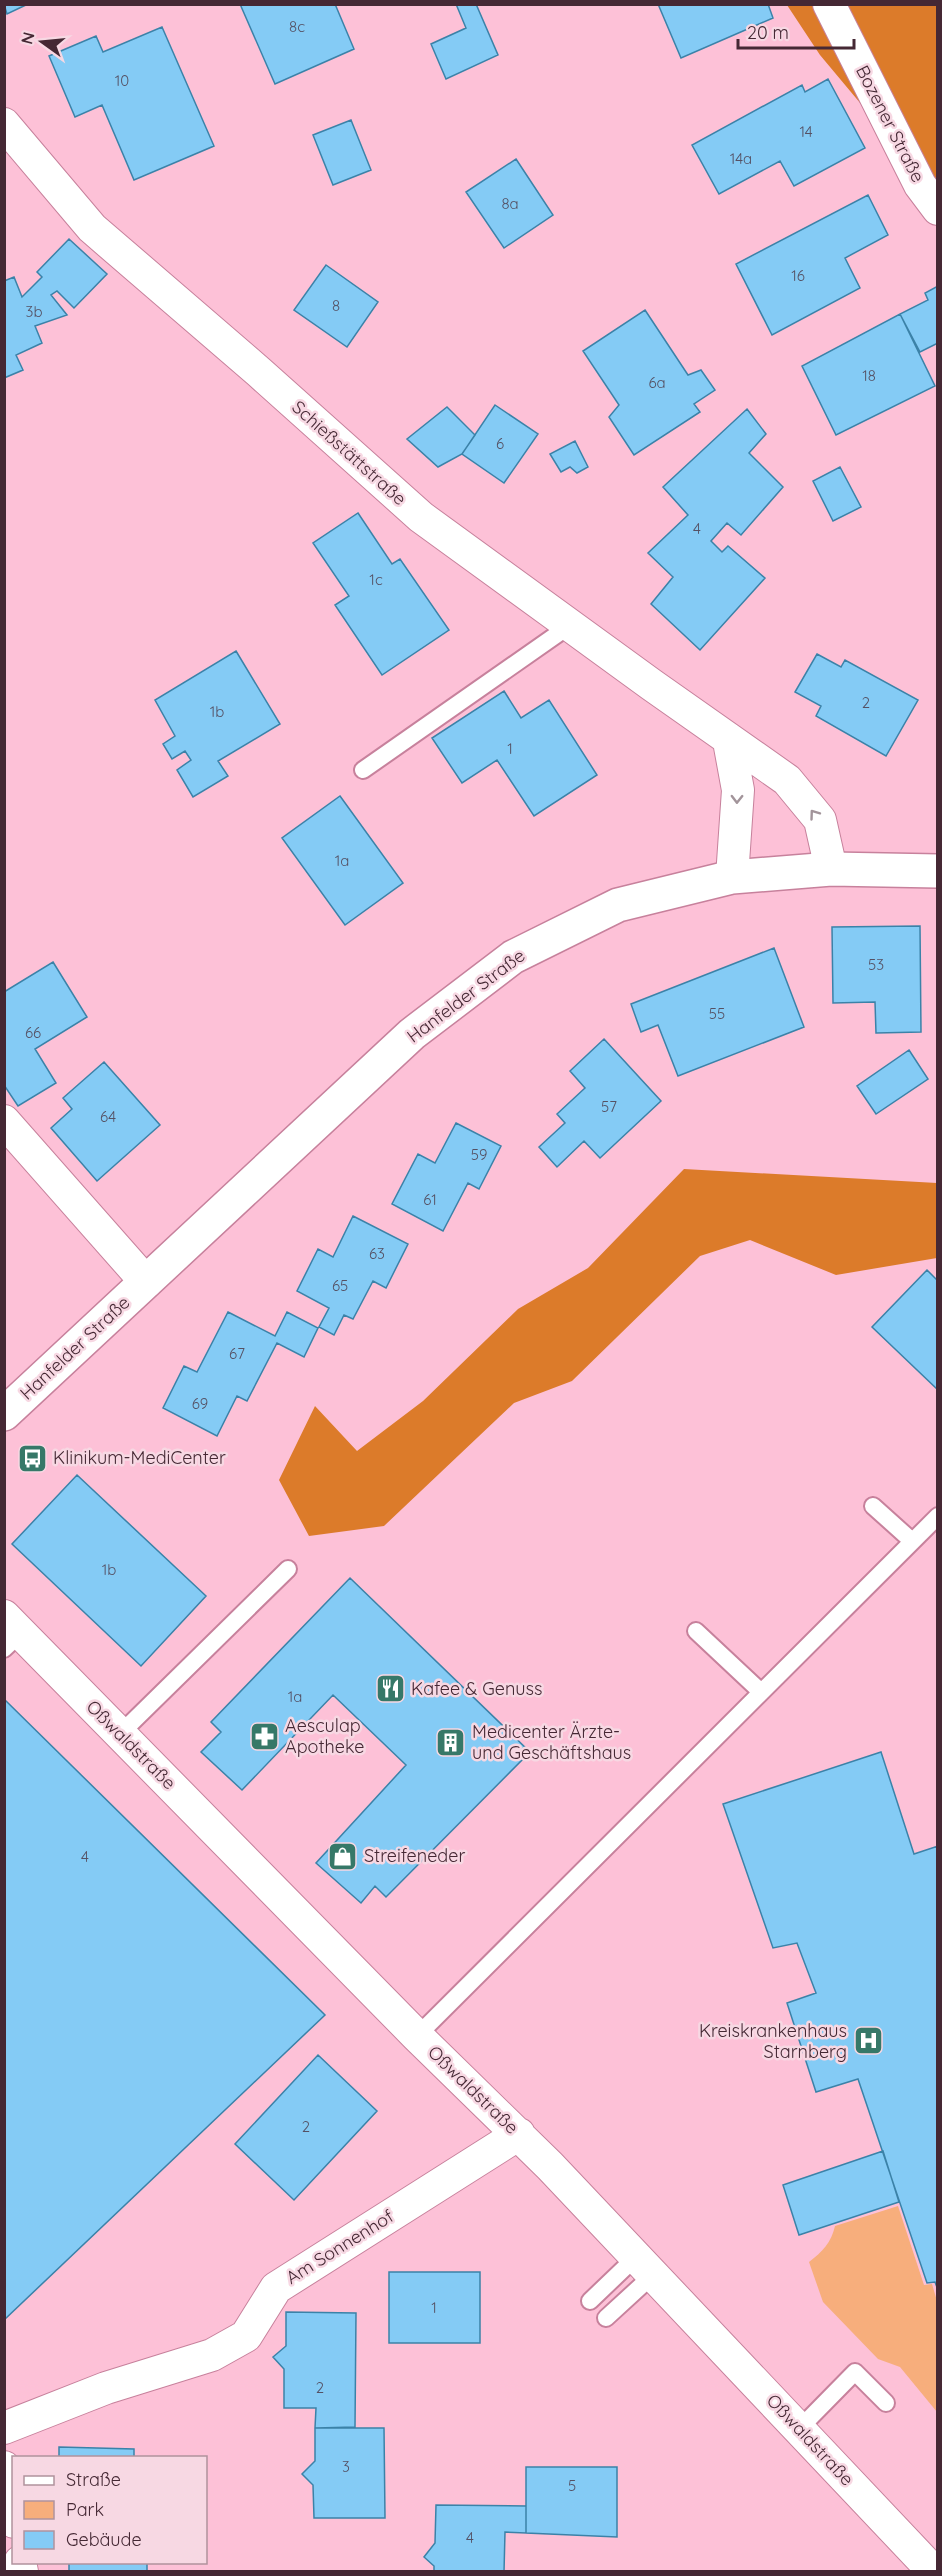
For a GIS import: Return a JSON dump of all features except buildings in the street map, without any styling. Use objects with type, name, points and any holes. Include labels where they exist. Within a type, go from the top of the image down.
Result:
[{"type":"street","name":"Bozener Straße","points":[[829,4],[920,185],[938,209]]},
{"type":"street","name":"Schießstättstraße","points":[[4,124],[92,228],[259,372],[421,517],[729,741],[788,780],[820,820],[831,869]]},
{"type":"street","points":[[729,741],[738,790],[732,877]]},
{"type":"street","name":"Hanfelder Straße","points":[[4,1414],[412,1034],[513,957],[618,904],[732,877],[831,869],[938,871]]},
{"type":"street","name":"Hanfelder Straße","points":[[4,1121],[146,1282]]},
{"type":"street","name":"Oßwaldstraße","points":[[10,1632],[120,1734],[417,2036],[519,2134],[934,2571]]},
{"type":"street","name":"Am Sonnenhof","points":[[4,2428],[106,2388],[213,2355],[246,2336],[276,2288],[519,2134]]},
{"type":"street","points":[[4,2467],[12,2511]]},
{"type":"lane","points":[[363,770],[569,626]]},
{"type":"lane","points":[[873,1506],[912,1541]]},
{"type":"lane","points":[[417,2036],[938,1516]]},
{"type":"lane","points":[[120,1734],[288,1569]]},
{"type":"lane","points":[[696,1631],[761,1692]]},
{"type":"lane","points":[[590,2301],[645,2265]]},
{"type":"lane","points":[[606,2318],[645,2265]]},
{"type":"lane","points":[[800,2428],[855,2372],[886,2403]]},
{"type":"green space","points":[[898,2206],[924,2285],[932,2284],[937,2301],[937,2412],[900,2367],[878,2359],[823,2302],[809,2262],[826,2246],[835,2226]]},
{"type":"shaded area","points":[[787,5],[937,5],[937,195],[820,55]]},
{"type":"shaded area","points":[[684,1169],[937,1183],[937,1258],[836,1275],[750,1240],[700,1256],[572,1381],[514,1403],[384,1526],[309,1536],[279,1480],[315,1406],[357,1451],[423,1401],[518,1309],[588,1268]]},
{"type":"place","name":"Klinikum-MediCenter","points":[[32,1458]]},
{"type":"place","name":"Kafee & Genuss","points":[[390,1689]]},
{"type":"place","name":"Aesculap Apotheke","points":[[264,1736]]},
{"type":"place","name":"Medicenter Ärzte- und Geschäftshaus","points":[[451,1742]]},
{"type":"place","name":"Streifeneder","points":[[343,1856]]},
{"type":"place","name":"Kreiskrankenhaus Starnberg","points":[[868,2041]]}]
